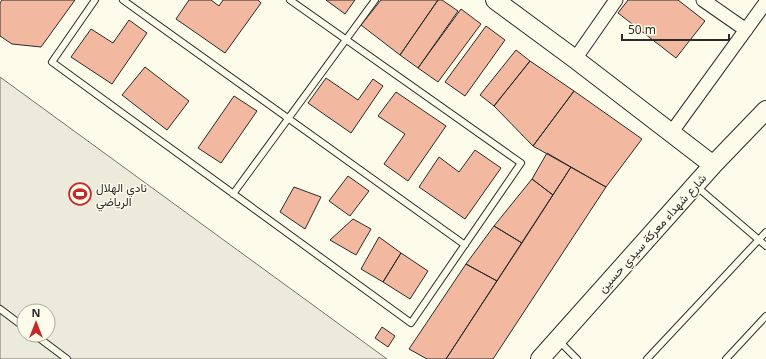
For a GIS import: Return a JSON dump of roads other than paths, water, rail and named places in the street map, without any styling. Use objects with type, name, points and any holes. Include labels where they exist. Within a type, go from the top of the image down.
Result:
[{"type":"main road","points":[[495,0],[576,59],[713,165]]},
{"type":"main road","name":"شارع شهداء معركة سيدي حسين","points":[[540,359],[713,165],[766,110]]},
{"type":"street","points":[[576,59],[616,0]]},
{"type":"street","points":[[703,0],[746,30]]},
{"type":"street","points":[[671,133],[766,2]]},
{"type":"lane","points":[[95,0],[52,62],[411,323],[522,163],[290,0]]},
{"type":"lane","points":[[123,0],[465,245]]},
{"type":"lane","points":[[233,194],[375,0]]},
{"type":"lane","points":[[695,185],[766,246]]},
{"type":"lane","points":[[648,359],[766,232]]},
{"type":"lane","points":[[0,309],[16,321]]},
{"type":"lane","points":[[726,359],[766,316]]},
{"type":"lane","points":[[558,339],[577,359]]},
{"type":"lane","points":[[46,343],[67,359]]},
{"type":"place","name":"نادي الهلال الرياضي","points":[[80,194]]}]
